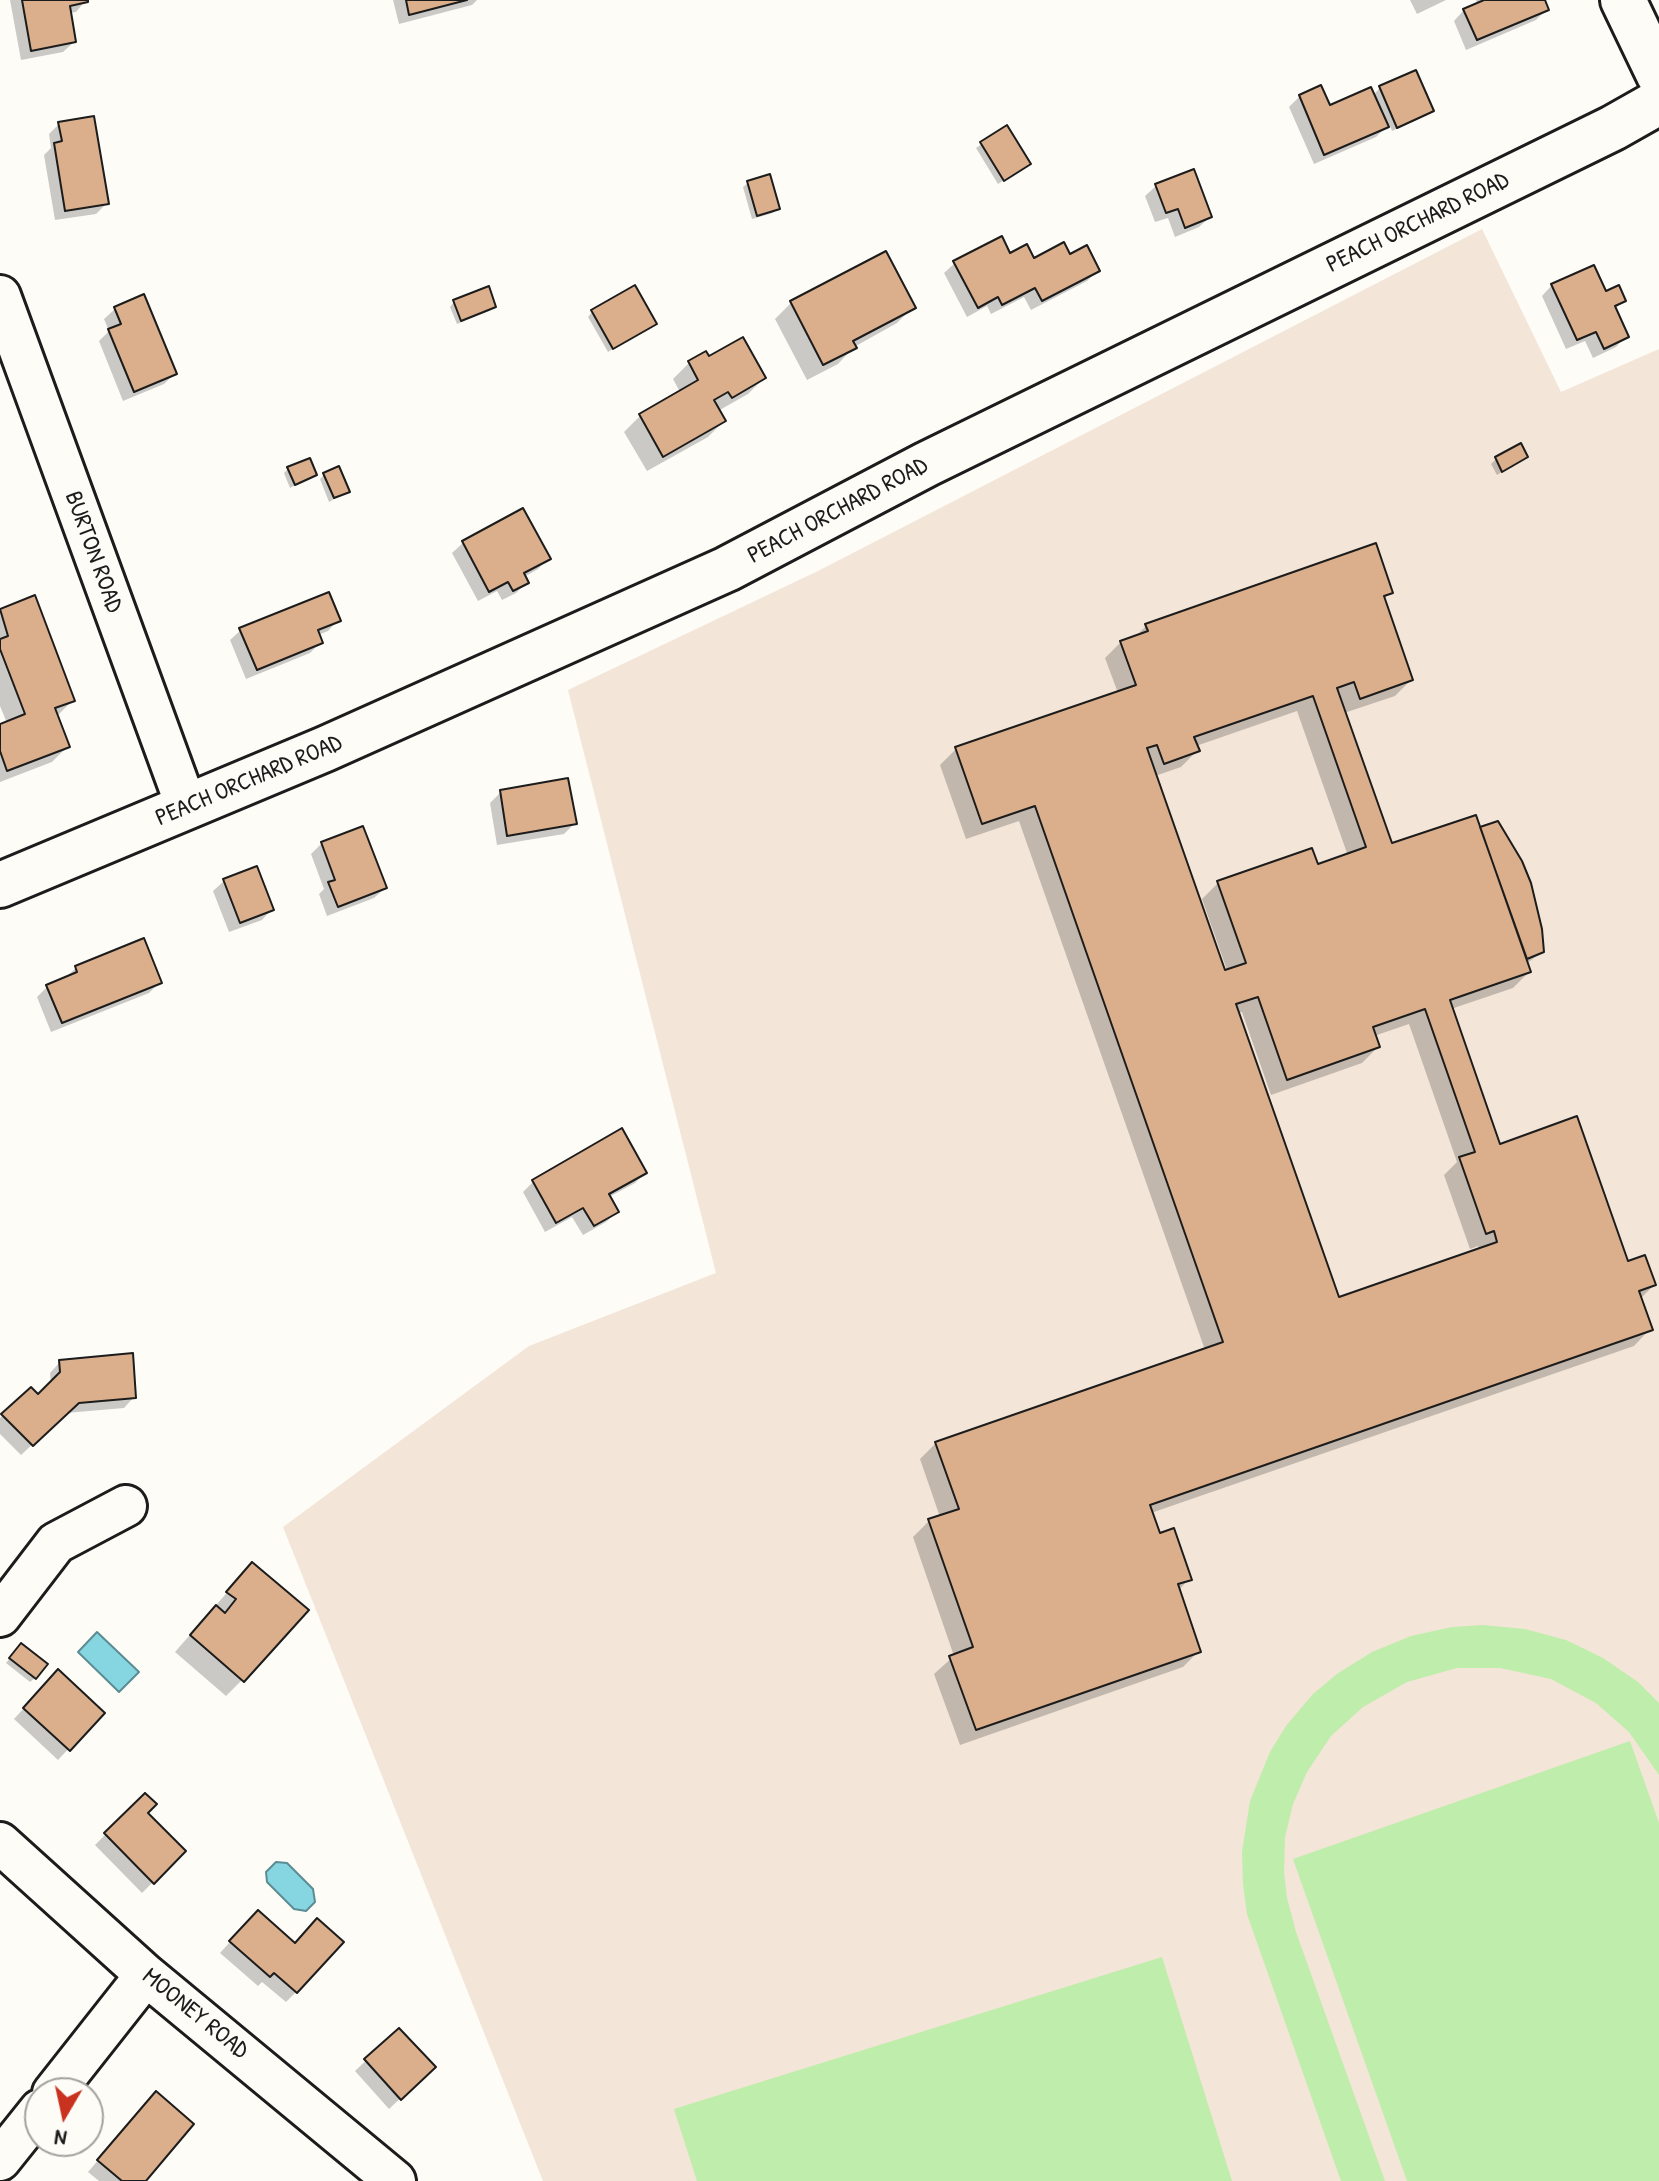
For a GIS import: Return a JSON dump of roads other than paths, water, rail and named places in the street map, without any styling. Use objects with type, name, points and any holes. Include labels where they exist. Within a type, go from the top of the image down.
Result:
[{"type":"street","points":[[1623,0],[1659,75]]},
{"type":"street","name":"PEACH ORCHARD ROAD","points":[[0,885],[399,717],[727,569],[927,464],[1613,128],[1659,102]]},
{"type":"street","name":"BURTON ROAD","points":[[0,296],[187,808]]},
{"type":"street","points":[[0,1616],[56,1543],[126,1506]]},
{"type":"street","name":"MOONEY ROAD","points":[[0,1843],[146,1975],[395,2181]]},
{"type":"street","points":[[66,2077],[146,1975]]},
{"type":"street","points":[[0,2160],[24,2130]]},
{"type":"water","points":[[97,1632],[139,1672],[119,1692],[78,1652]]},
{"type":"water","points":[[276,1862],[287,1863],[313,1889],[315,1902],[306,1911],[294,1909],[267,1882],[266,1872]]}]
